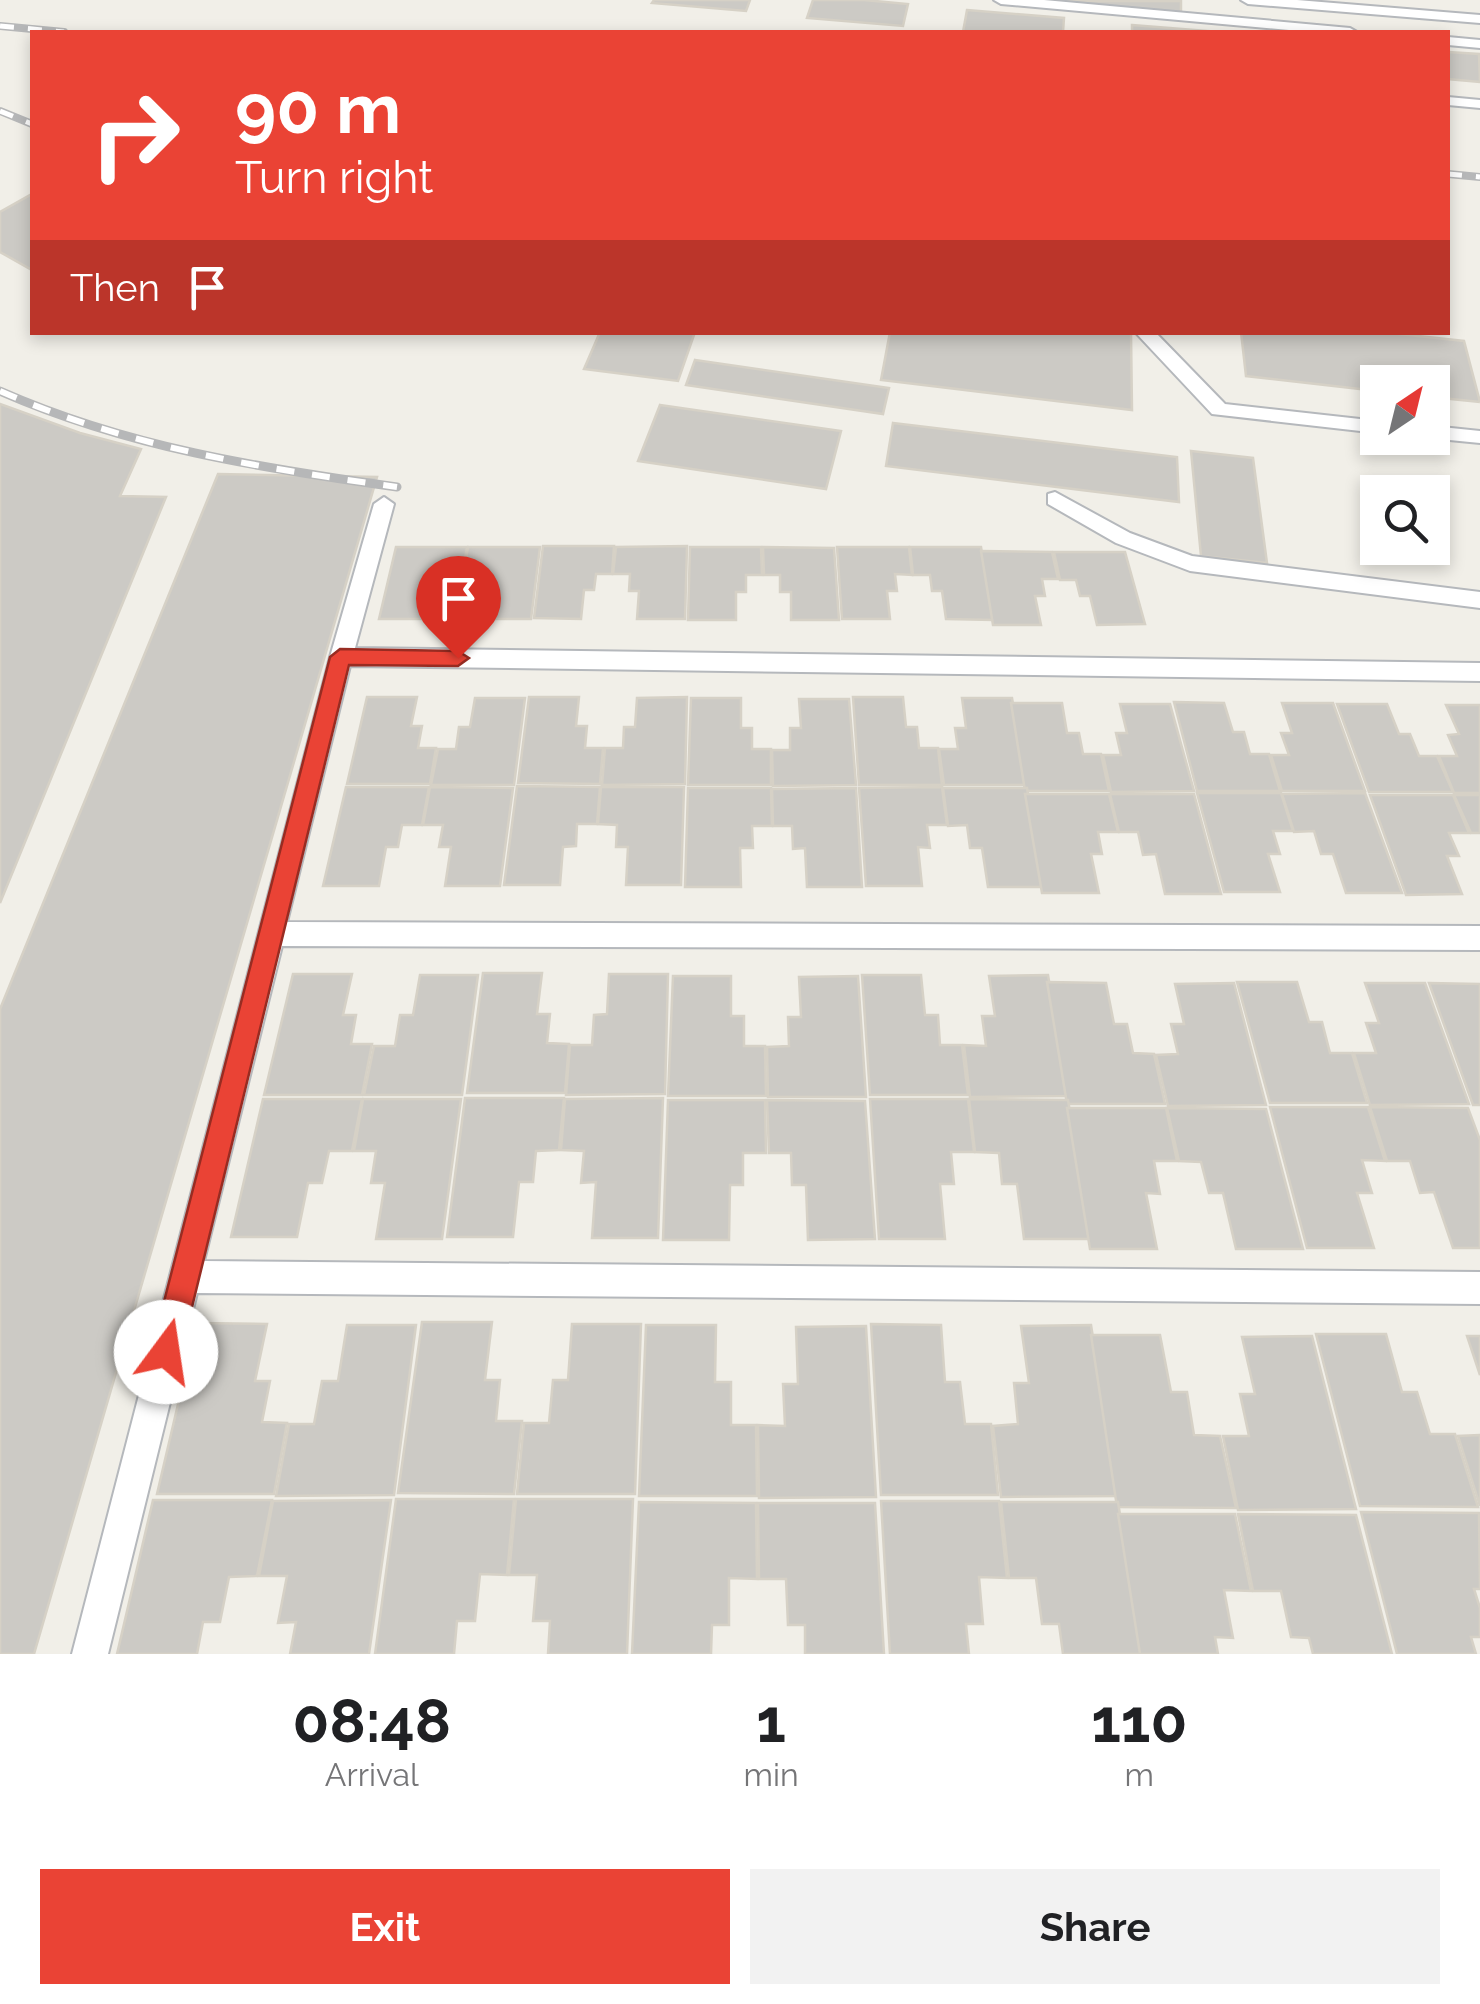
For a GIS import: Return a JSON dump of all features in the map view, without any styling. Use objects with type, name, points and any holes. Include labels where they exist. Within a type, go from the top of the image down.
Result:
[{"type":"lane","points":[[1001,0],[1325,30]]},
{"type":"lane","points":[[1248,0],[1480,18]]},
{"type":"lane","points":[[1256,1],[1261,25]]},
{"type":"lane","points":[[1450,41],[1480,44]]},
{"type":"lane","points":[[1450,101],[1480,104]]},
{"type":"lane","points":[[1147,335],[1219,410],[1360,424]]},
{"type":"lane","points":[[1450,434],[1480,437]]},
{"type":"lane","points":[[1054,499],[1122,538],[1190,563],[1480,600]]},
{"type":"lane","points":[[90,1654],[340,657],[384,504]]},
{"type":"lane","points":[[340,657],[1480,672]]},
{"type":"lane","points":[[271,934],[1480,938]]},
{"type":"lane","points":[[185,1277],[1480,1288]]},
{"type":"building","points":[[750,0],[746,11],[652,3]]},
{"type":"building","points":[[813,0],[908,4],[903,26],[807,18]]},
{"type":"building","points":[[1057,1],[1181,1],[1181,13]]},
{"type":"building","points":[[967,10],[1064,18],[1063,30],[963,30]]},
{"type":"building","points":[[1132,25],[1195,30],[1132,30]]},
{"type":"building","points":[[1450,52],[1479,54],[1480,82],[1450,79]]},
{"type":"building","points":[[30,195],[30,269],[0,252],[0,212]]},
{"type":"building","points":[[599,335],[694,335],[678,381],[584,369]]},
{"type":"building","points":[[889,335],[1131,335],[1132,410],[881,380]]},
{"type":"building","points":[[1241,335],[1409,335],[1464,341],[1480,402],[1450,399],[1450,365],[1360,365],[1360,389],[1246,376]]},
{"type":"building","points":[[695,360],[889,388],[883,414],[686,385]]},
{"type":"building","points":[[0,404],[80,433],[141,449],[120,496],[166,497],[0,903]]},
{"type":"building","points":[[660,405],[841,431],[826,489],[638,461]]},
{"type":"building","points":[[893,423],[1177,457],[1179,502],[886,466]]},
{"type":"building","points":[[1191,451],[1253,458],[1267,563],[1201,556]]},
{"type":"building","points":[[218,474],[377,477],[34,1654],[0,1654],[0,1009]]},
{"type":"building","points":[[543,546],[614,546],[612,574],[596,574],[594,590],[584,590],[581,619],[534,618]]},
{"type":"building","points":[[687,546],[685,619],[637,619],[639,591],[629,591],[630,574],[613,574],[616,547]]},
{"type":"building","points":[[396,547],[467,547],[462,575],[446,575],[443,591],[433,591],[426,619],[379,619]]},
{"type":"building","points":[[468,547],[540,547],[531,619],[483,619],[487,591],[477,591],[480,574],[463,575]]},
{"type":"building","points":[[690,547],[761,547],[762,575],[746,575],[746,592],[736,592],[736,620],[688,620]]},
{"type":"building","points":[[763,547],[834,548],[839,620],[791,620],[791,592],[780,592],[780,575],[764,575]]},
{"type":"building","points":[[837,547],[909,547],[912,575],[895,574],[897,591],[887,591],[890,619],[842,619]]},
{"type":"building","points":[[910,547],[981,547],[993,620],[946,619],[942,591],[932,591],[930,575],[913,575]]},
{"type":"building","points":[[981,551],[1052,552],[1058,579],[1042,579],[1045,596],[1035,596],[1041,625],[993,625]]},
{"type":"building","points":[[1054,552],[1125,552],[1145,624],[1097,625],[1090,596],[1080,596],[1076,580],[1060,580]]},
{"type":"building","points":[[367,697],[417,697],[411,726],[422,726],[418,748],[436,748],[430,784],[347,784]]},
{"type":"building","points":[[529,697],[579,697],[576,726],[587,726],[585,748],[603,748],[600,784],[518,783]]},
{"type":"building","points":[[687,697],[685,784],[602,785],[605,748],[623,748],[624,727],[635,727],[637,698]]},
{"type":"building","points":[[853,697],[903,697],[906,727],[917,727],[919,748],[938,748],[942,785],[859,785]]},
{"type":"building","points":[[475,698],[525,698],[514,785],[431,785],[438,749],[456,749],[459,727],[470,727]]},
{"type":"building","points":[[691,698],[741,698],[741,728],[752,728],[752,749],[771,749],[771,785],[688,785]]},
{"type":"building","points":[[962,698],[1012,698],[1027,785],[944,785],[939,749],[958,749],[955,728],[966,728]]},
{"type":"building","points":[[799,699],[849,699],[856,785],[773,786],[772,750],[790,750],[790,728],[801,728]]},
{"type":"building","points":[[1174,702],[1224,703],[1233,732],[1244,732],[1250,754],[1269,754],[1280,791],[1197,791]]},
{"type":"building","points":[[1011,703],[1062,703],[1067,733],[1079,733],[1083,754],[1101,754],[1109,791],[1025,791]]},
{"type":"building","points":[[1282,703],[1333,703],[1365,791],[1282,791],[1271,755],[1289,755],[1281,733],[1292,733]]},
{"type":"building","points":[[1120,704],[1170,704],[1194,791],[1111,792],[1103,755],[1121,755],[1116,733],[1127,733]]},
{"type":"building","points":[[1337,704],[1387,704],[1399,734],[1410,734],[1419,756],[1437,756],[1453,792],[1369,792]]},
{"type":"building","points":[[1446,705],[1480,705],[1480,793],[1454,793],[1439,756],[1457,756],[1448,735],[1459,734]]},
{"type":"building","points":[[517,786],[600,787],[597,824],[577,824],[576,846],[563,847],[560,885],[504,885]]},
{"type":"building","points":[[346,787],[429,787],[422,825],[402,825],[398,847],[386,847],[379,886],[323,886]]},
{"type":"building","points":[[430,787],[513,788],[500,886],[445,886],[451,847],[439,847],[443,825],[423,825]]},
{"type":"building","points":[[601,787],[684,787],[681,885],[626,885],[628,847],[616,847],[617,825],[598,824]]},
{"type":"building","points":[[942,787],[947,825],[927,825],[930,848],[918,847],[922,886],[866,886],[859,788]]},
{"type":"building","points":[[688,788],[771,788],[772,826],[752,826],[753,848],[740,848],[741,887],[685,887]]},
{"type":"building","points":[[856,788],[862,887],[807,887],[805,848],[793,849],[792,826],[773,826],[772,789]]},
{"type":"building","points":[[943,788],[1027,788],[1043,887],[988,887],[982,848],[970,848],[967,825],[948,826]]},
{"type":"building","points":[[1197,793],[1281,793],[1293,831],[1273,831],[1280,854],[1268,854],[1280,892],[1224,892]]},
{"type":"building","points":[[1365,793],[1402,893],[1346,893],[1333,854],[1321,854],[1314,831],[1294,832],[1282,794]]},
{"type":"building","points":[[1025,794],[1109,794],[1118,832],[1098,832],[1102,854],[1091,854],[1099,893],[1042,893]]},
{"type":"building","points":[[1110,794],[1194,794],[1221,894],[1165,894],[1156,854],[1143,855],[1138,832],[1119,832]]},
{"type":"building","points":[[1370,795],[1453,795],[1469,833],[1449,833],[1459,856],[1447,856],[1462,894],[1406,895]]},
{"type":"building","points":[[1454,795],[1480,795],[1480,833],[1471,833]]},
{"type":"building","points":[[483,973],[542,973],[537,1014],[550,1014],[547,1043],[569,1044],[565,1093],[467,1093]]},
{"type":"building","points":[[293,974],[352,974],[343,1015],[356,1015],[351,1044],[372,1044],[362,1095],[264,1095]]},
{"type":"building","points":[[609,974],[668,974],[665,1094],[566,1095],[570,1045],[592,1045],[594,1015],[607,1014]]},
{"type":"building","points":[[420,975],[478,975],[462,1095],[364,1095],[374,1046],[395,1046],[400,1015],[413,1015]]},
{"type":"building","points":[[862,975],[921,975],[925,1015],[938,1015],[940,1045],[962,1045],[968,1095],[870,1095]]},
{"type":"building","points":[[1048,975],[1068,1096],[970,1097],[964,1045],[986,1046],[982,1016],[995,1016],[989,976]]},
{"type":"building","points":[[673,976],[731,976],[731,1016],[744,1016],[744,1046],[765,1046],[766,1096],[668,1096]]},
{"type":"building","points":[[858,976],[866,1097],[768,1097],[767,1047],[789,1046],[788,1017],[801,1017],[799,977]]},
{"type":"building","points":[[1047,982],[1106,983],[1114,1024],[1127,1024],[1133,1053],[1154,1054],[1165,1104],[1067,1104]]},
{"type":"building","points":[[1237,982],[1297,982],[1309,1022],[1322,1022],[1330,1053],[1352,1053],[1367,1103],[1270,1103]]},
{"type":"building","points":[[1234,983],[1266,1105],[1168,1106],[1156,1055],[1178,1054],[1171,1024],[1184,1024],[1175,984]]},
{"type":"building","points":[[1365,983],[1425,983],[1469,1104],[1370,1105],[1354,1053],[1376,1053],[1366,1023],[1379,1023]]},
{"type":"building","points":[[1429,983],[1480,984],[1480,1105],[1473,1105]]},
{"type":"building","points":[[465,1098],[564,1098],[559,1150],[536,1151],[533,1182],[519,1182],[513,1237],[447,1237]]},
{"type":"building","points":[[663,1098],[658,1238],[592,1238],[596,1182],[581,1183],[584,1151],[561,1150],[565,1099]]},
{"type":"building","points":[[263,1099],[362,1099],[352,1151],[329,1151],[322,1183],[308,1183],[297,1237],[231,1237]]},
{"type":"building","points":[[363,1099],[461,1099],[442,1239],[376,1239],[385,1183],[371,1183],[376,1151],[354,1151]]},
{"type":"building","points":[[870,1099],[968,1099],[974,1152],[951,1152],[954,1184],[940,1184],[945,1239],[879,1239]]},
{"type":"building","points":[[969,1099],[1068,1100],[1091,1239],[1024,1239],[1017,1184],[1002,1184],[999,1153],[975,1152]]},
{"type":"building","points":[[668,1100],[765,1100],[766,1153],[743,1153],[743,1185],[730,1185],[729,1240],[663,1240]]},
{"type":"building","points":[[767,1100],[865,1101],[875,1239],[808,1240],[806,1185],[792,1185],[791,1153],[769,1153]]},
{"type":"building","points":[[1270,1107],[1368,1107],[1385,1161],[1362,1160],[1372,1193],[1357,1193],[1374,1248],[1307,1248]]},
{"type":"building","points":[[1370,1107],[1468,1108],[1480,1140],[1480,1248],[1453,1248],[1434,1192],[1420,1193],[1410,1161],[1387,1161]]},
{"type":"building","points":[[1067,1108],[1166,1108],[1177,1161],[1154,1161],[1160,1194],[1146,1193],[1157,1249],[1090,1249]]},
{"type":"building","points":[[1167,1108],[1266,1109],[1303,1249],[1236,1249],[1223,1193],[1209,1193],[1201,1162],[1179,1161]]},
{"type":"building","points":[[422,1322],[492,1322],[485,1380],[500,1380],[496,1421],[522,1421],[514,1494],[398,1493]]},
{"type":"building","points":[[197,1323],[267,1324],[255,1381],[270,1381],[262,1422],[287,1423],[274,1494],[157,1494]]},
{"type":"building","points":[[572,1324],[641,1324],[635,1494],[517,1494],[524,1423],[549,1423],[553,1380],[568,1380]]},
{"type":"building","points":[[871,1324],[941,1325],[945,1382],[960,1382],[965,1424],[991,1424],[998,1495],[881,1495]]},
{"type":"building","points":[[347,1325],[416,1325],[394,1495],[276,1496],[289,1424],[314,1424],[322,1381],[338,1381]]},
{"type":"building","points":[[646,1325],[716,1325],[715,1382],[731,1382],[731,1425],[756,1425],[757,1496],[639,1496]]},
{"type":"building","points":[[1091,1325],[1118,1496],[1001,1497],[993,1426],[1018,1424],[1014,1383],[1029,1383],[1021,1326]]},
{"type":"building","points":[[866,1326],[876,1497],[759,1498],[758,1425],[785,1426],[783,1384],[798,1384],[796,1327]]},
{"type":"building","points":[[1316,1334],[1386,1334],[1402,1392],[1417,1392],[1430,1434],[1455,1434],[1478,1507],[1360,1506]]},
{"type":"building","points":[[1091,1335],[1160,1335],[1171,1392],[1187,1392],[1194,1435],[1220,1436],[1236,1508],[1117,1507]]},
{"type":"building","points":[[1312,1336],[1356,1509],[1238,1510],[1223,1436],[1249,1436],[1240,1394],[1255,1394],[1242,1337]]},
{"type":"building","points":[[1467,1336],[1480,1336],[1480,1375]]},
{"type":"building","points":[[1480,1435],[1480,1506],[1458,1436]]},
{"type":"building","points":[[396,1499],[514,1499],[507,1575],[480,1574],[475,1621],[457,1621],[454,1654],[375,1654]]},
{"type":"building","points":[[516,1499],[633,1499],[627,1654],[548,1654],[550,1621],[533,1621],[537,1575],[509,1575]]},
{"type":"building","points":[[153,1500],[272,1500],[257,1576],[229,1577],[220,1622],[203,1622],[197,1654],[117,1654]]},
{"type":"building","points":[[391,1500],[369,1654],[290,1654],[296,1622],[278,1623],[287,1576],[259,1576],[273,1501]]},
{"type":"building","points":[[881,1501],[999,1501],[1007,1578],[979,1577],[983,1624],[966,1624],[969,1654],[890,1654]]},
{"type":"building","points":[[639,1502],[756,1503],[757,1579],[729,1578],[729,1625],[712,1625],[711,1654],[632,1654]]},
{"type":"building","points":[[1001,1502],[1118,1502],[1142,1654],[1063,1654],[1059,1624],[1042,1624],[1036,1578],[1009,1578]]},
{"type":"building","points":[[758,1503],[875,1503],[884,1654],[805,1654],[805,1625],[788,1625],[786,1579],[759,1579]]},
{"type":"building","points":[[1361,1512],[1479,1513],[1480,1589],[1474,1589],[1480,1608],[1480,1637],[1471,1637],[1476,1654],[1397,1654]]},
{"type":"building","points":[[1118,1514],[1235,1514],[1251,1591],[1224,1590],[1233,1638],[1215,1637],[1218,1654],[1140,1654]]},
{"type":"building","points":[[1238,1514],[1356,1515],[1392,1654],[1313,1654],[1309,1638],[1291,1637],[1281,1591],[1253,1591]]},
{"type":"railway","points":[[0,26],[43,30]]},
{"type":"railway","points":[[0,111],[30,123]]},
{"type":"railway","points":[[1450,174],[1480,177]]},
{"type":"railway","points":[[0,391],[145,441],[245,463],[397,487]]},
{"type":"route","points":[[166,1352],[340,657],[458,658]]}]
